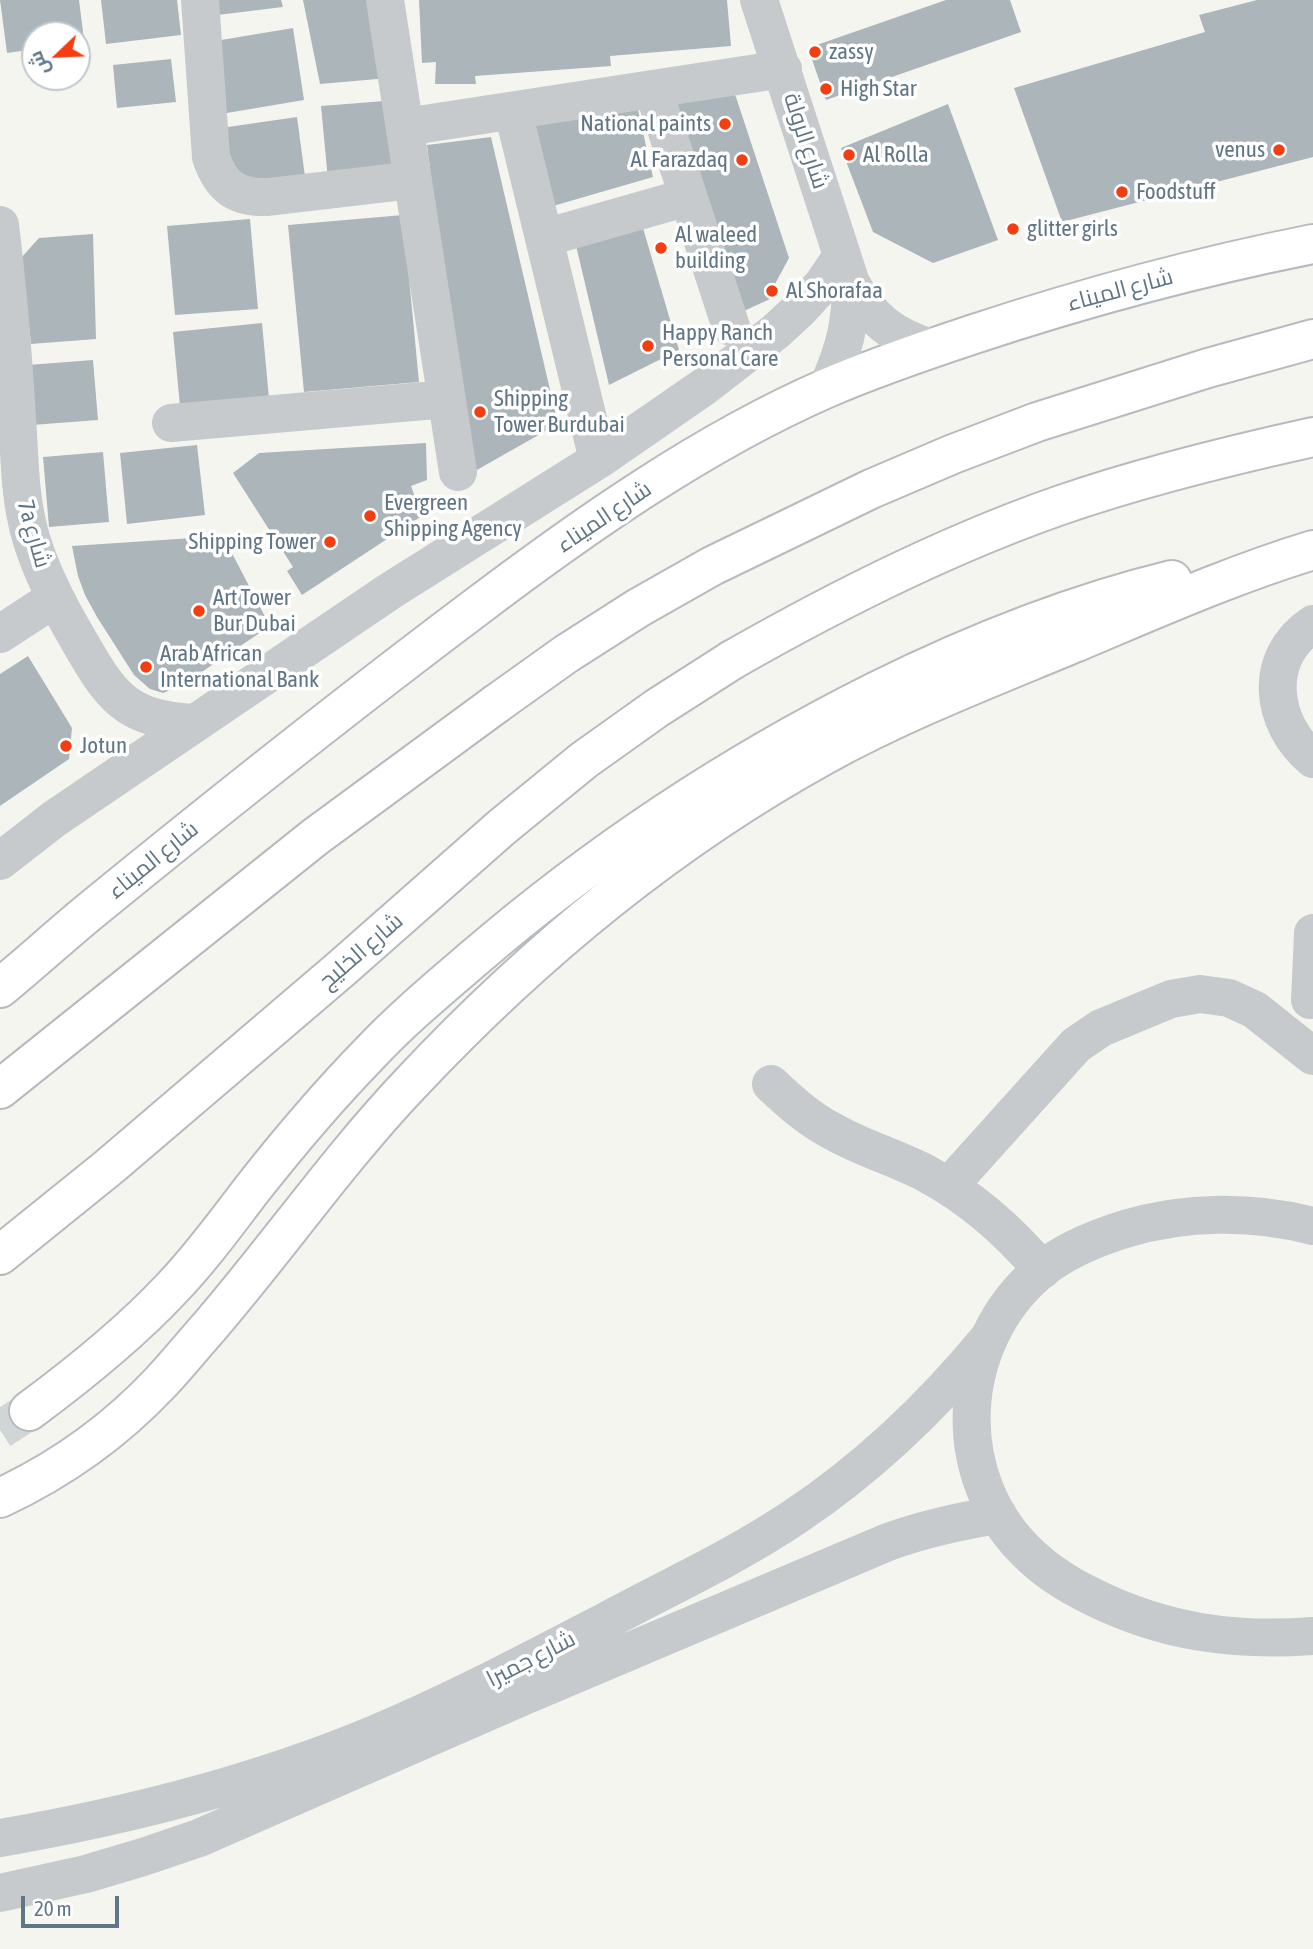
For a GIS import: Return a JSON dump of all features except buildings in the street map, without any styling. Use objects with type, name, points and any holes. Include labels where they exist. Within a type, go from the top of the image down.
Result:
[{"type":"main road","name":"شارع الميناء","points":[[0,988],[221,805],[400,664],[575,536],[718,443],[827,388],[932,348],[1038,313],[1146,282],[1313,244]]},
{"type":"main road","points":[[0,1089],[315,837],[496,704],[566,654],[712,566],[871,489],[1037,422],[1208,368],[1313,339]]},
{"type":"main road","name":"شارع الخليج","points":[[0,1255],[250,1048],[492,835],[583,760],[732,660],[810,615],[891,575],[1057,506],[1229,455],[1313,437]]},
{"type":"main road","points":[[29,1411],[118,1341],[173,1288],[214,1241],[310,1117],[373,1049],[503,933],[631,836],[698,792],[835,712],[979,644],[1098,600],[1220,568],[1298,554]]},
{"type":"main road","points":[[0,1498],[65,1462],[99,1438],[141,1402],[251,1278],[356,1143],[408,1086],[518,977],[637,878],[764,790],[887,723],[1207,587],[1298,554]]},
{"type":"street","points":[[200,0],[211,156],[216,171],[225,184],[238,193],[253,197],[413,180]]},
{"type":"street","points":[[385,0],[458,472]]},
{"type":"street","name":"شارع الرولة","points":[[759,0],[846,269],[861,302],[892,332],[911,342],[932,348]]},
{"type":"street","points":[[405,127],[783,69]]},
{"type":"street","points":[[653,89],[731,327]]},
{"type":"street","points":[[513,111],[598,460]]},
{"type":"street","points":[[544,237],[688,197]]},
{"type":"street","name":"7a شارع","points":[[0,228],[18,419],[19,473],[23,506],[34,548],[55,598],[100,678],[114,694],[148,716],[167,722],[195,723]]},
{"type":"street","points":[[0,860],[54,819],[390,591],[598,460],[694,393],[775,332],[815,292],[846,269]]},
{"type":"street","name":"شارع الرولة","points":[[827,388],[847,338],[851,310],[846,269]]},
{"type":"street","points":[[171,423],[447,399]]},
{"type":"street","points":[[0,634],[55,598]]},
{"type":"street","points":[[1313,624],[1293,642],[1284,656],[1277,693],[1280,712],[1287,729],[1298,745],[1313,759]]},
{"type":"street","points":[[1310,1000],[1313,933]]},
{"type":"street","points":[[1171,999],[1191,984],[1204,980],[1241,980],[1264,992],[1313,1038]]},
{"type":"street","points":[[949,1186],[1076,1045],[1101,1028],[1171,999],[1200,994],[1242,1003],[1267,1019],[1313,1056]]},
{"type":"street","points":[[771,1084],[832,1132],[904,1162],[949,1186],[999,1224],[1042,1270]]},
{"type":"street","points":[[1308,1641],[1222,1636],[1185,1630],[1113,1607],[1053,1575],[1011,1535],[998,1515],[978,1468],[972,1429],[973,1389],[988,1339],[1020,1290],[1064,1255],[1111,1233],[1176,1217],[1209,1214],[1252,1216],[1313,1226]]},
{"type":"street","name":"شارع جميرا","points":[[0,1838],[62,1828],[173,1801],[298,1763],[423,1713],[521,1665],[746,1547],[792,1519],[836,1488],[917,1419],[988,1339]]},
{"type":"street","name":"شارع جميرا","points":[[0,1893],[86,1874],[199,1838],[888,1542],[948,1524],[998,1515]]},
{"type":"tunnel","points":[[0,1430],[29,1411]]},
{"type":"place","name":"zassy","points":[[815,52]]},
{"type":"place","name":"High Star","points":[[826,89]]},
{"type":"place","name":"National paints","points":[[725,124]]},
{"type":"place","name":"venus","points":[[1279,150]]},
{"type":"place","name":"Al Rolla","points":[[849,155]]},
{"type":"place","name":"Al Farazdaq","points":[[742,160]]},
{"type":"place","name":"Foodstuff","points":[[1122,192]]},
{"type":"place","name":"glitter girls","points":[[1013,229]]},
{"type":"place","name":"Al waleed building","points":[[661,248]]},
{"type":"place","name":"Al Shorafaa","points":[[772,291]]},
{"type":"place","name":"Happy Ranch Personal Care","points":[[648,346]]},
{"type":"place","name":"Shipping Tower Burdubai","points":[[480,412]]},
{"type":"place","name":"Evergreen Shipping Agency","points":[[370,516]]},
{"type":"place","name":"Shipping Tower","points":[[330,542]]},
{"type":"place","name":"Art Tower Bur Dubai","points":[[199,611]]},
{"type":"place","name":"Arab African International Bank","points":[[146,667]]},
{"type":"place","name":"Jotun","points":[[66,746]]}]
